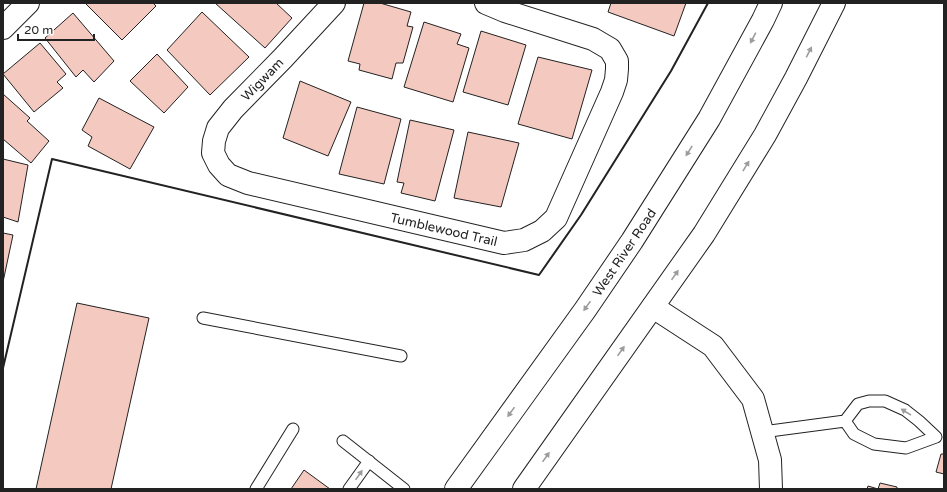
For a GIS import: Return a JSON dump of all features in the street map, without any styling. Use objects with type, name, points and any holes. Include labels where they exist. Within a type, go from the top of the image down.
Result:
[{"type":"street","points":[[3,28],[28,3]]},
{"type":"street","name":"Wigwam","points":[[219,165],[213,153],[214,141],[218,128],[233,109],[334,3]]},
{"type":"street","name":"Tumblewood Trail","points":[[219,165],[228,175],[248,183],[504,243],[524,240],[542,231],[556,218],[612,92],[616,80],[616,61],[610,49],[593,39],[506,11],[486,3]]},
{"type":"street","name":"West River Road","points":[[456,489],[585,310],[632,241],[709,119],[771,3]]},
{"type":"street","points":[[524,489],[704,234],[765,135],[834,3]]},
{"type":"street","points":[[653,307],[713,346],[753,399],[770,460],[771,489]]},
{"type":"lane","points":[[203,318],[401,356]]},
{"type":"lane","points":[[762,432],[845,421],[858,404],[869,401],[885,401],[905,410],[936,437],[906,448],[874,444],[854,434],[845,421]]},
{"type":"lane","points":[[256,489],[293,429]]},
{"type":"lane","points":[[343,440],[404,489]]},
{"type":"lane","points":[[349,489],[369,460]]},
{"type":"building","points":[[85,3],[153,3],[156,6],[122,40]]},
{"type":"building","points":[[215,3],[276,3],[292,18],[265,48]]},
{"type":"building","points":[[364,3],[380,3],[411,12],[407,26],[413,27],[403,63],[396,63],[392,79],[359,70],[360,64],[348,61]]},
{"type":"building","points":[[611,3],[686,3],[674,36],[608,12]]},
{"type":"building","points":[[202,12],[249,57],[210,95],[167,50]]},
{"type":"building","points":[[73,13],[114,61],[94,82],[83,70],[76,77],[45,38]]},
{"type":"building","points":[[424,22],[461,34],[457,44],[469,48],[453,102],[404,87]]},
{"type":"building","points":[[481,31],[526,45],[508,105],[463,92]]},
{"type":"building","points":[[40,43],[66,74],[57,82],[63,88],[34,112],[3,74]]},
{"type":"building","points":[[157,54],[188,87],[164,113],[130,81]]},
{"type":"building","points":[[538,57],[592,70],[572,139],[518,124]]},
{"type":"building","points":[[300,81],[351,102],[328,156],[283,138]]},
{"type":"building","points":[[3,94],[30,118],[27,121],[49,141],[31,163],[3,139]]},
{"type":"building","points":[[99,98],[154,127],[130,169],[88,146],[92,137],[82,130]]},
{"type":"building","points":[[357,107],[401,119],[384,184],[339,174]]},
{"type":"building","points":[[410,120],[454,130],[435,201],[401,193],[404,183],[397,182]]},
{"type":"building","points":[[468,132],[519,143],[501,207],[454,198]]},
{"type":"building","points":[[3,159],[28,165],[18,222],[3,217]]},
{"type":"building","points":[[3,233],[13,235],[3,282]]},
{"type":"building","points":[[77,303],[149,318],[111,489],[36,489]]},
{"type":"building","points":[[941,454],[944,454],[944,474],[936,472]]},
{"type":"building","points":[[304,470],[330,489],[291,489]]},
{"type":"building","points":[[880,483],[897,487],[897,489],[878,489]]},
{"type":"building","points":[[868,486],[878,489],[867,489]]},
{"type":"wall","points":[[3,368],[52,159],[539,275],[581,215],[671,71],[708,3]]}]
